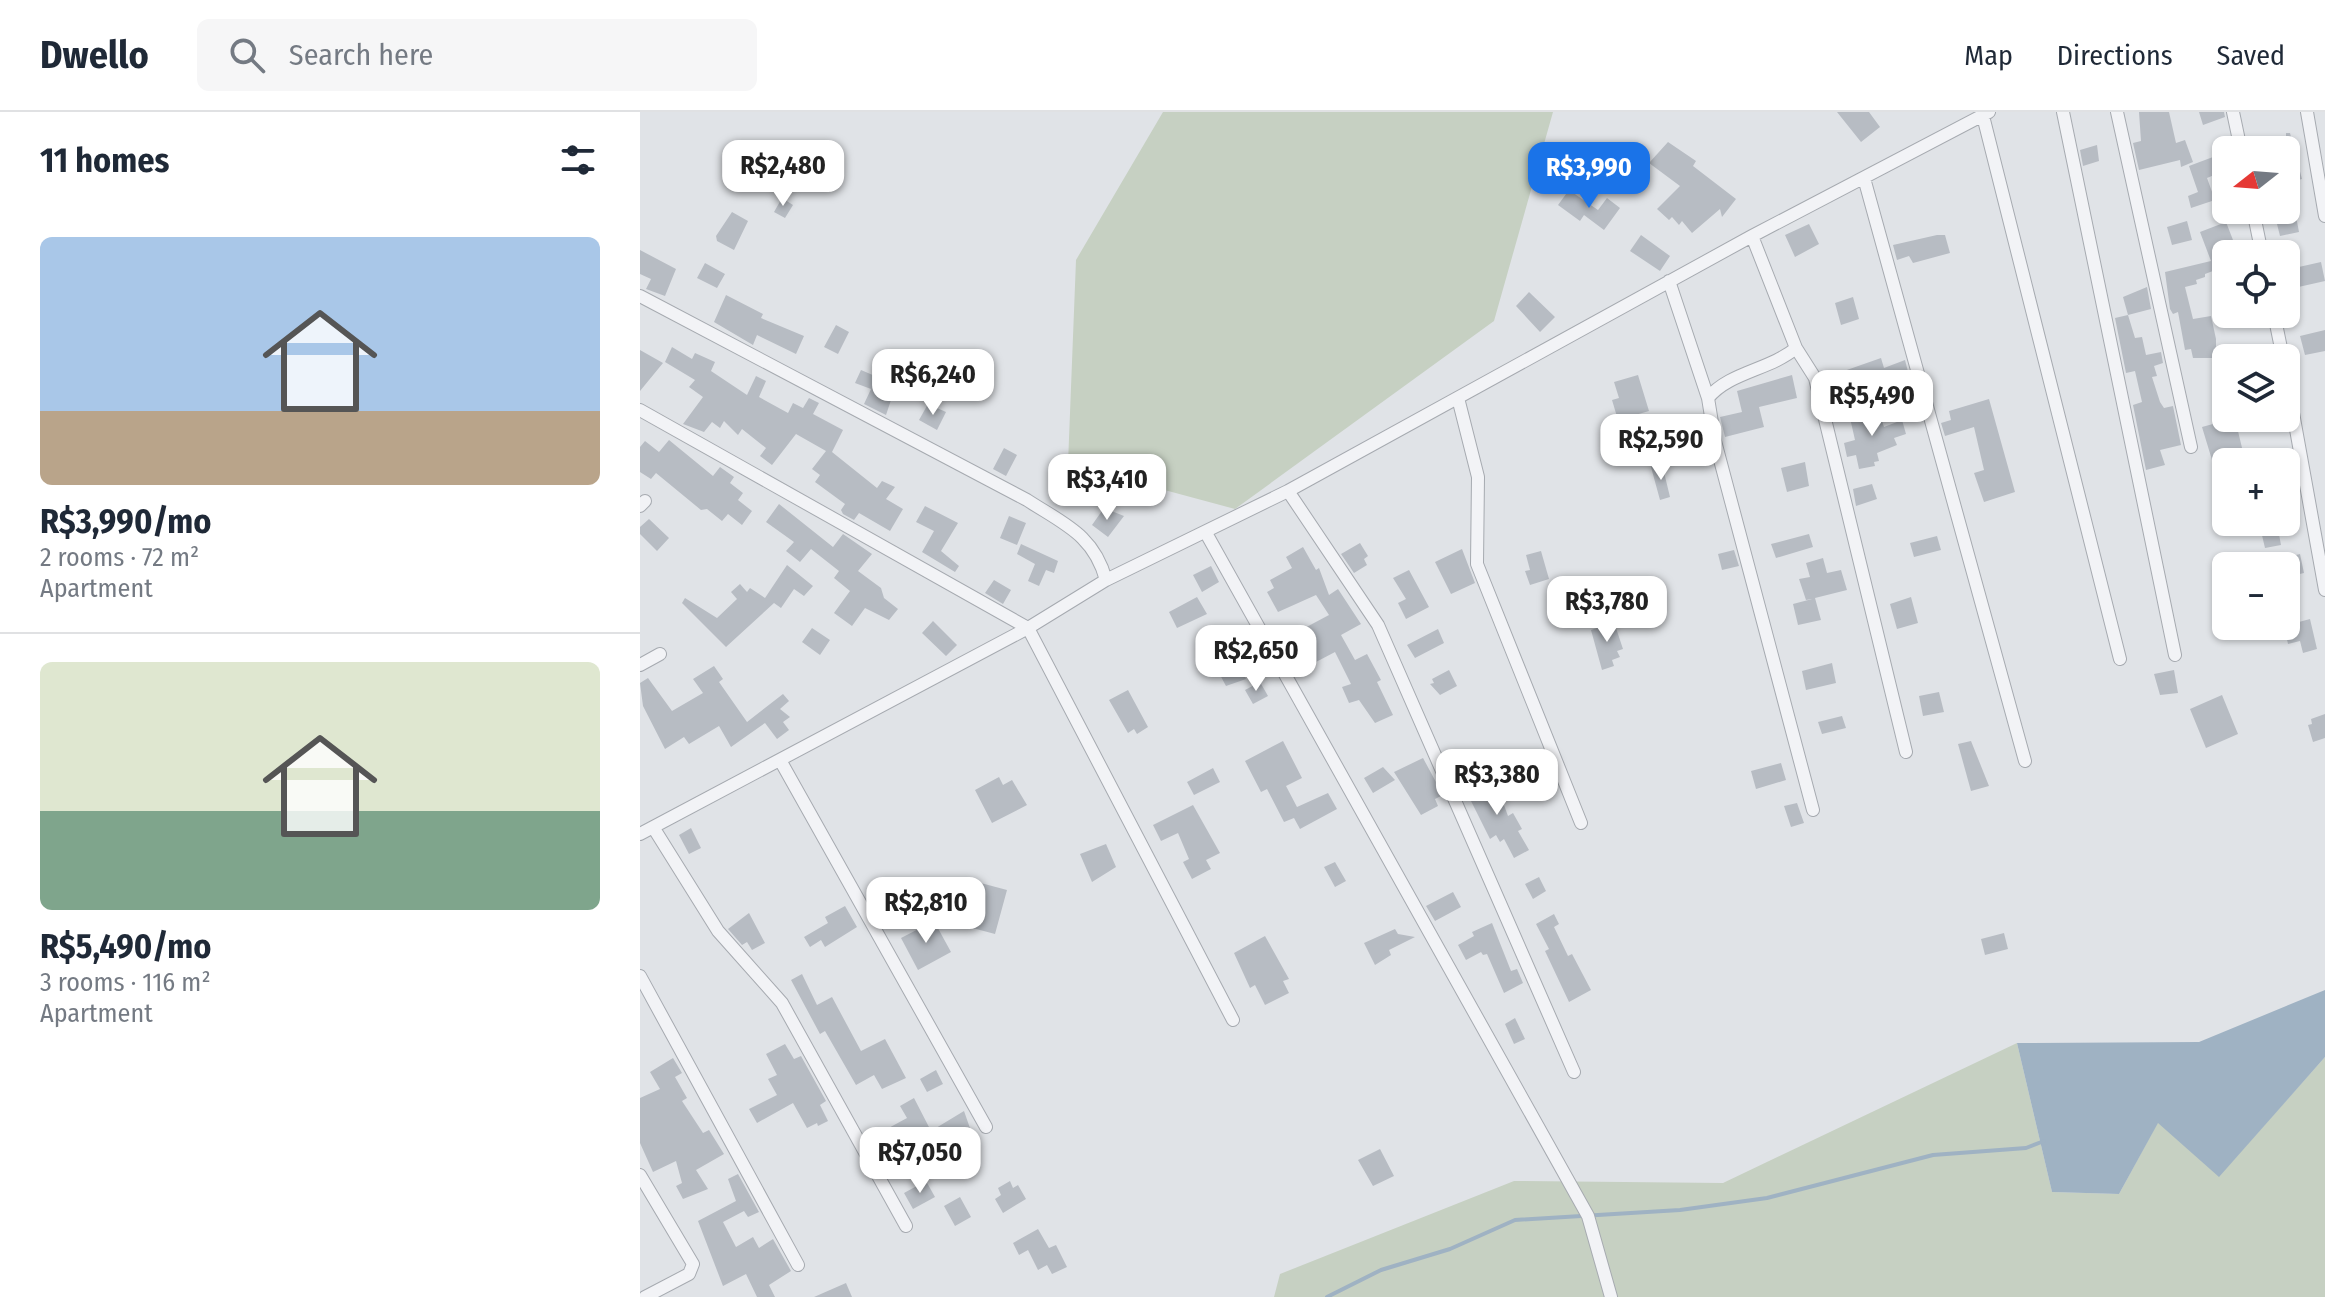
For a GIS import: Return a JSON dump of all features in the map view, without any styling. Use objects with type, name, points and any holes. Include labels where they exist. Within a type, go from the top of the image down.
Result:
[{"type":"street","points":[[2063,112],[2175,655]]},
{"type":"street","points":[[2117,112],[2191,447]]},
{"type":"street","points":[[2233,112],[2238,136]]},
{"type":"street","points":[[2307,112],[2325,216]]},
{"type":"street","points":[[640,834],[1028,628],[1106,580],[1288,491],[1669,281],[1985,113],[2120,659]]},
{"type":"street","points":[[1864,178],[2025,761]]},
{"type":"street","points":[[1752,236],[1796,348],[1815,378],[1906,752]]},
{"type":"street","points":[[1669,281],[1708,398],[1715,441],[1813,810]]},
{"type":"street","points":[[640,296],[1027,500],[1082,535],[1100,557],[1106,580]]},
{"type":"street","points":[[1708,398],[1724,384],[1773,364],[1796,348]]},
{"type":"street","points":[[1458,398],[1478,477],[1477,564],[1581,823]]},
{"type":"street","points":[[640,410],[1028,628],[1233,1020]]},
{"type":"street","points":[[2296,432],[2325,590]]},
{"type":"street","points":[[1288,491],[1378,625],[1574,1072]]},
{"type":"street","points":[[1206,533],[1588,1216],[1611,1297]]},
{"type":"street","points":[[640,665],[660,654]]},
{"type":"street","points":[[780,760],[986,1127]]},
{"type":"street","points":[[653,827],[718,931],[782,1003],[906,1226]]},
{"type":"street","points":[[640,976],[798,1265]]},
{"type":"street","points":[[641,1180],[693,1264],[689,1274],[645,1297]]},
{"type":"green space","points":[[1163,112],[1553,112],[1494,321],[1235,509],[1068,464],[1076,260]]},
{"type":"green space","points":[[2017,1043],[2052,1192],[2119,1194],[2158,1122],[2219,1176],[2325,1057],[2325,1297],[1274,1297],[1280,1274],[1514,1181],[1723,1183]]},
{"type":"water","points":[[2325,990],[2325,1057],[2219,1177],[2158,1123],[2119,1194],[2052,1192],[2017,1043],[2199,1042]]},
{"type":"building","points":[[1837,112],[1869,112],[1880,127],[1861,142]]},
{"type":"building","points":[[2139,112],[2169,112],[2176,143],[2185,140],[2193,162],[2181,167],[2180,160],[2139,170],[2133,143],[2141,141]]},
{"type":"building","points":[[2199,112],[2224,112],[2225,117],[2203,125]]},
{"type":"building","points":[[1668,142],[1696,161],[1693,166],[1736,199],[1722,217],[1720,209],[1692,233],[1682,221],[1679,225],[1657,209],[1680,186],[1649,163]]},
{"type":"building","points":[[2097,145],[2099,161],[2083,166],[2080,150]]},
{"type":"building","points":[[2212,157],[2212,176],[2207,178],[2212,201],[2191,208],[2188,196],[2198,192],[2189,166]]},
{"type":"building","points":[[1569,190],[1598,210],[1607,198],[1620,208],[1604,230],[1584,215],[1580,221],[1558,205]]},
{"type":"building","points":[[782,198],[793,205],[785,218],[774,212]]},
{"type":"building","points":[[732,212],[748,221],[734,250],[717,241],[716,236]]},
{"type":"building","points":[[2187,221],[2192,240],[2172,245],[2167,227]]},
{"type":"building","points":[[1809,224],[1819,244],[1795,257],[1785,235]]},
{"type":"building","points":[[2227,224],[2233,240],[2212,240],[2212,271],[2196,280],[2197,284],[2185,287],[2193,319],[2211,316],[2216,339],[2216,344],[2212,344],[2212,358],[2193,358],[2191,349],[2185,350],[2178,312],[2173,314],[2170,309],[2165,272],[2211,261],[2200,232]]},
{"type":"building","points":[[2277,224],[2297,224],[2299,232],[2280,236]]},
{"type":"building","points":[[1641,235],[1670,256],[1660,271],[1630,251]]},
{"type":"building","points":[[1945,235],[1950,253],[1913,263],[1909,256],[1897,260],[1893,245]]},
{"type":"building","points":[[640,250],[676,269],[665,296],[646,289],[651,279],[640,274]]},
{"type":"building","points":[[2321,262],[2325,281],[2300,287],[2300,267]]},
{"type":"building","points":[[705,263],[725,274],[717,288],[697,278]]},
{"type":"building","points":[[2147,287],[2151,309],[2128,315],[2123,297]]},
{"type":"building","points":[[1529,292],[1555,317],[1540,332],[1516,306]]},
{"type":"building","points":[[726,295],[763,314],[761,318],[804,336],[796,354],[757,335],[753,345],[714,322]]},
{"type":"building","points":[[1853,297],[1859,319],[1841,325],[1835,303]]},
{"type":"building","points":[[2128,315],[2135,338],[2142,337],[2146,355],[2161,352],[2163,363],[2154,366],[2157,376],[2152,377],[2164,408],[2173,406],[2181,445],[2160,450],[2165,465],[2146,470],[2133,405],[2142,402],[2135,371],[2126,373],[2115,318]]},
{"type":"building","points":[[836,325],[849,332],[838,354],[824,347]]},
{"type":"building","points":[[2325,330],[2325,351],[2305,355],[2300,336]]},
{"type":"building","points":[[672,347],[692,359],[695,353],[715,362],[711,371],[747,395],[756,376],[766,381],[759,397],[788,413],[793,403],[803,408],[809,398],[819,403],[813,414],[843,430],[832,452],[877,488],[882,481],[895,487],[886,499],[903,509],[890,531],[859,513],[854,520],[843,514],[841,510],[845,504],[815,482],[820,475],[812,469],[826,451],[796,434],[772,465],[760,456],[766,448],[742,429],[738,435],[724,421],[720,428],[712,422],[704,432],[683,424],[703,397],[689,387],[695,380],[665,362]]},
{"type":"building","points":[[640,350],[663,363],[640,391]]},
{"type":"building","points":[[1881,358],[1884,368],[1905,360],[1912,387],[1882,402],[1875,384],[1828,394],[1824,378]]},
{"type":"building","points":[[861,370],[896,385],[886,415],[864,404],[871,389],[855,383]]},
{"type":"building","points":[[1638,375],[1649,411],[1618,420],[1612,400],[1619,398],[1614,382]]},
{"type":"building","points":[[1792,375],[1797,398],[1759,407],[1764,427],[1725,437],[1720,417],[1742,412],[1737,391]]},
{"type":"building","points":[[1989,399],[2015,492],[1984,502],[1974,473],[1984,470],[1974,427],[1945,436],[1941,423],[1951,420],[1949,411]]},
{"type":"building","points":[[928,404],[946,412],[937,430],[919,420]]},
{"type":"building","points":[[1879,412],[1884,427],[1902,420],[1906,434],[1894,438],[1897,445],[1877,453],[1879,461],[1874,462],[1875,466],[1859,469],[1856,455],[1847,457],[1844,443],[1855,440],[1850,418]]},
{"type":"building","points":[[1622,424],[1628,434],[1616,441],[1610,431]]},
{"type":"building","points":[[2212,424],[2212,432],[2238,432],[2242,448],[2212,448],[2212,460],[2202,427]]},
{"type":"building","points":[[669,440],[713,476],[720,467],[734,477],[730,483],[743,493],[738,500],[752,511],[742,525],[728,514],[722,521],[707,509],[701,510],[656,473],[651,479],[640,472],[640,447],[645,441],[659,452]]},
{"type":"building","points":[[1004,448],[1017,455],[1006,476],[993,469]]},
{"type":"building","points":[[1805,462],[1809,486],[1787,492],[1781,468]]},
{"type":"building","points":[[1662,464],[1670,497],[1660,500],[1651,467]]},
{"type":"building","points":[[1872,484],[1877,499],[1856,506],[1853,489]]},
{"type":"building","points":[[779,504],[833,547],[843,534],[872,554],[858,571],[881,588],[884,598],[898,609],[889,620],[865,608],[852,626],[834,613],[850,591],[834,578],[839,571],[811,549],[800,562],[786,551],[794,542],[766,522]]},
{"type":"building","points":[[925,506],[958,523],[941,551],[959,566],[955,572],[922,552],[934,531],[916,522]]},
{"type":"building","points":[[1104,508],[1124,516],[1108,537],[1092,525]]},
{"type":"building","points":[[1009,516],[1026,523],[1017,545],[1000,538]]},
{"type":"building","points":[[649,519],[669,538],[657,551],[640,534],[640,527]]},
{"type":"building","points":[[1809,534],[1813,547],[1776,558],[1771,544]]},
{"type":"building","points":[[1937,536],[1941,550],[1914,557],[1910,543]]},
{"type":"building","points":[[2262,536],[2279,536],[2281,545],[2265,548]]},
{"type":"building","points":[[1360,543],[1368,556],[1364,559],[1367,565],[1354,573],[1341,554]]},
{"type":"building","points":[[1021,544],[1058,561],[1054,573],[1046,570],[1039,586],[1028,581],[1035,564],[1017,554]]},
{"type":"building","points":[[1303,547],[1316,570],[1319,568],[1329,595],[1338,589],[1361,624],[1341,635],[1355,660],[1367,654],[1381,680],[1377,682],[1393,715],[1375,723],[1359,700],[1349,703],[1342,687],[1351,684],[1335,652],[1316,662],[1309,648],[1289,658],[1284,649],[1304,638],[1299,631],[1329,615],[1316,595],[1278,612],[1267,592],[1274,588],[1270,580],[1292,568],[1286,557]]},
{"type":"building","points":[[1462,549],[1475,583],[1451,594],[1435,562]]},
{"type":"building","points":[[1734,550],[1739,566],[1722,570],[1718,554]]},
{"type":"building","points":[[1541,551],[1549,579],[1530,585],[1525,571],[1530,570],[1526,555]]},
{"type":"building","points":[[1823,558],[1827,573],[1841,570],[1847,590],[1815,598],[1821,620],[1798,625],[1793,604],[1812,599],[1806,600],[1799,579],[1810,577],[1806,563]]},
{"type":"building","points":[[787,565],[813,586],[804,596],[794,589],[781,608],[774,603],[726,647],[682,603],[685,598],[717,618],[737,599],[731,592],[740,584],[747,592],[750,588],[765,598]]},
{"type":"building","points":[[1211,566],[1219,582],[1202,592],[1193,575]]},
{"type":"building","points":[[1409,570],[1429,607],[1406,619],[1398,603],[1406,599],[1393,578]]},
{"type":"building","points":[[994,580],[1011,590],[1003,604],[985,593]]},
{"type":"building","points":[[1197,597],[1207,614],[1177,628],[1169,612]]},
{"type":"building","points":[[1911,597],[1918,623],[1897,629],[1890,604]]},
{"type":"building","points":[[2310,619],[2317,649],[2303,653],[2300,641],[2288,644],[2287,640],[2300,640],[2300,622]]},
{"type":"building","points":[[933,621],[957,645],[946,656],[922,633]]},
{"type":"building","points":[[1614,622],[1623,649],[1617,651],[1620,657],[1612,660],[1614,666],[1602,670],[1591,630]]},
{"type":"building","points":[[812,628],[830,640],[820,655],[802,642]]},
{"type":"building","points":[[1438,629],[1444,643],[1415,658],[1407,645]]},
{"type":"building","points":[[1832,663],[1836,683],[1806,690],[1802,671]]},
{"type":"building","points":[[714,666],[723,679],[719,682],[747,722],[783,694],[789,701],[780,709],[790,717],[783,722],[789,730],[777,739],[765,723],[731,747],[719,726],[689,744],[684,737],[665,749],[643,706],[640,683],[648,678],[672,711],[703,693],[693,679]]},
{"type":"building","points":[[1230,666],[1233,670],[1239,666],[1246,679],[1226,686],[1219,673]]},
{"type":"building","points":[[1449,670],[1457,686],[1440,695],[1430,684],[1434,683],[1432,679]]},
{"type":"building","points":[[2174,670],[2178,693],[2160,695],[2154,674]]},
{"type":"building","points":[[1260,682],[1268,696],[1253,704],[1245,690]]},
{"type":"building","points":[[1128,690],[1148,727],[1137,734],[1134,729],[1128,733],[1109,700]]},
{"type":"building","points":[[1939,692],[1944,712],[1923,716],[1919,696]]},
{"type":"building","points":[[2222,695],[2238,734],[2206,748],[2190,709]]},
{"type":"building","points":[[2325,714],[2325,738],[2313,742],[2308,725],[2312,724],[2311,719]]},
{"type":"building","points":[[1842,716],[1846,728],[1822,734],[1818,722]]},
{"type":"building","points":[[1283,741],[1302,778],[1286,786],[1297,807],[1328,793],[1337,809],[1300,829],[1294,818],[1284,822],[1267,789],[1261,792],[1245,761]]},
{"type":"building","points":[[1971,741],[1989,786],[1971,791],[1958,744]]},
{"type":"building","points":[[1423,758],[1443,795],[1435,799],[1438,806],[1421,815],[1394,772]]},
{"type":"building","points":[[1781,763],[1786,780],[1756,789],[1751,771]]},
{"type":"building","points":[[1383,767],[1395,780],[1373,793],[1364,778]]},
{"type":"building","points":[[1213,768],[1220,782],[1194,795],[1187,782]]},
{"type":"building","points":[[999,777],[1003,785],[1012,780],[1027,805],[992,823],[975,790]]},
{"type":"building","points":[[1494,778],[1508,816],[1513,813],[1522,829],[1518,831],[1529,850],[1514,858],[1504,839],[1500,842],[1496,835],[1490,839],[1466,791]]},
{"type":"building","points":[[1797,803],[1804,823],[1791,827],[1784,806]]},
{"type":"building","points":[[1193,805],[1220,853],[1206,860],[1211,869],[1192,879],[1183,862],[1189,859],[1178,833],[1161,841],[1153,825]]},
{"type":"building","points":[[691,828],[701,848],[689,854],[679,835]]},
{"type":"building","points":[[1106,844],[1116,867],[1092,882],[1080,854]]},
{"type":"building","points":[[1335,862],[1346,881],[1335,887],[1324,867]]},
{"type":"building","points":[[1539,877],[1546,891],[1533,899],[1525,884]]},
{"type":"building","points":[[962,878],[1007,890],[995,934],[950,922]]},
{"type":"building","points":[[1453,892],[1461,907],[1435,921],[1426,906]]},
{"type":"building","points":[[845,906],[857,927],[825,947],[821,940],[810,947],[804,937],[828,923],[825,917]]},
{"type":"building","points":[[749,913],[765,943],[752,950],[747,942],[742,945],[728,929]]},
{"type":"building","points":[[1554,914],[1559,924],[1554,927],[1568,956],[1572,954],[1591,990],[1569,1002],[1536,924]]},
{"type":"building","points":[[934,921],[951,952],[918,970],[901,938]]},
{"type":"building","points":[[1492,923],[1511,971],[1517,969],[1523,983],[1504,993],[1487,954],[1481,952],[1466,960],[1458,945],[1474,936],[1472,932]]},
{"type":"building","points":[[1395,929],[1398,934],[1415,937],[1389,950],[1391,955],[1375,965],[1364,943]]},
{"type":"building","points":[[2004,933],[2008,949],[1985,955],[1981,939]]},
{"type":"building","points":[[1265,936],[1289,979],[1283,981],[1289,993],[1265,1005],[1255,985],[1250,988],[1234,953]]},
{"type":"building","points":[[802,974],[817,1005],[832,997],[861,1051],[885,1039],[906,1078],[882,1089],[874,1075],[856,1085],[825,1031],[820,1034],[791,980]]},
{"type":"building","points":[[1515,1018],[1525,1039],[1514,1044],[1505,1024]]},
{"type":"building","points":[[785,1044],[794,1059],[801,1056],[826,1101],[820,1105],[828,1121],[818,1126],[817,1123],[807,1128],[793,1103],[757,1123],[749,1109],[777,1095],[768,1079],[777,1075],[766,1054]]},
{"type":"building","points":[[673,1058],[682,1073],[675,1077],[687,1098],[682,1101],[703,1133],[709,1130],[724,1154],[696,1170],[708,1189],[683,1199],[676,1186],[682,1183],[676,1161],[653,1172],[640,1143],[640,1098],[660,1089],[650,1072]]},
{"type":"building","points":[[936,1070],[943,1084],[927,1092],[920,1079]]},
{"type":"building","points":[[914,1098],[931,1131],[964,1111],[978,1151],[929,1175],[915,1146],[887,1162],[872,1137],[907,1118],[900,1106]]},
{"type":"building","points":[[1380,1149],[1394,1176],[1373,1186],[1358,1160]]},
{"type":"building","points":[[738,1174],[759,1212],[748,1217],[744,1211],[723,1222],[736,1247],[753,1237],[759,1248],[773,1239],[791,1271],[769,1285],[775,1297],[757,1297],[746,1274],[723,1286],[698,1221],[736,1201],[728,1179]]},
{"type":"building","points":[[926,1181],[935,1197],[913,1209],[904,1193]]},
{"type":"building","points":[[1010,1181],[1013,1188],[1018,1185],[1026,1199],[1003,1213],[995,1199],[1001,1195],[998,1188]]},
{"type":"building","points":[[960,1197],[971,1217],[955,1226],[944,1206]]},
{"type":"building","points":[[1038,1229],[1049,1248],[1056,1245],[1067,1267],[1052,1274],[1047,1265],[1038,1270],[1028,1250],[1019,1255],[1013,1243]]},
{"type":"building","points":[[846,1283],[852,1297],[814,1297]]},
{"type":"waterway","points":[[1327,1297],[1381,1270],[1450,1249],[1515,1220],[1680,1210],[1767,1198],[1933,1155],[2026,1148],[2044,1141]]}]
